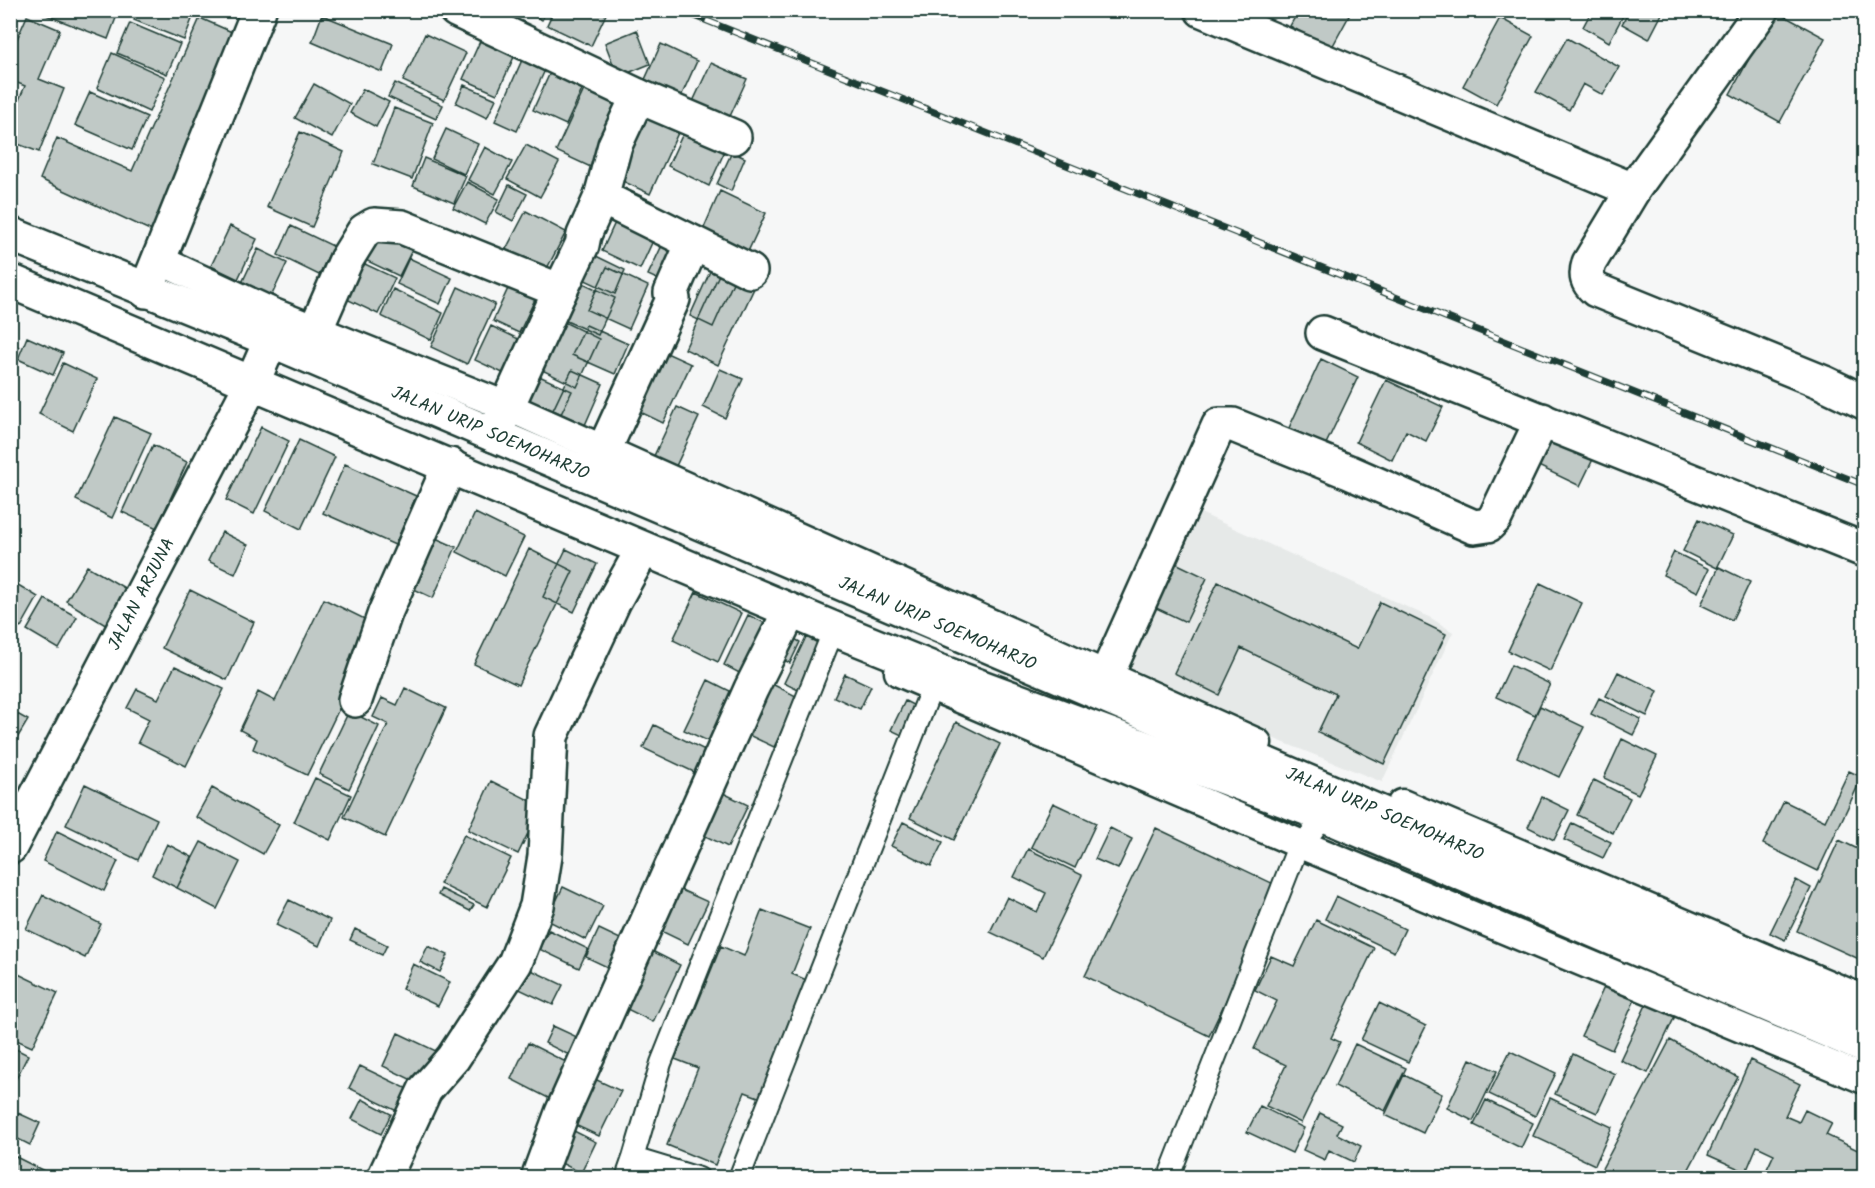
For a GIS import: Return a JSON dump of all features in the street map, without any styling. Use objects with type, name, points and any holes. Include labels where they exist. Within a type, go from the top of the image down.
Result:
[{"type":"main road","points":[[146,291],[259,10]]},
{"type":"main road","points":[[456,10],[638,96],[734,137]]},
{"type":"main road","points":[[1202,10],[1633,190]]},
{"type":"main road","points":[[1762,10],[1633,190],[1588,263],[1586,274],[1589,284],[1596,290],[1822,382],[1864,402]]},
{"type":"main road","points":[[500,420],[601,197],[615,145],[638,96]]},
{"type":"main road","points":[[601,197],[750,271]]},
{"type":"main road","points":[[311,342],[346,260],[364,231],[374,225],[402,227],[559,293]]},
{"type":"main road","name":"JALAN URIP SOEMOHARJO","points":[[10,234],[271,340],[311,342],[500,420],[1864,1019]]},
{"type":"main road","points":[[598,463],[673,299],[671,293],[693,243]]},
{"type":"main road","name":"JALAN URIP SOEMOHARJO","points":[[10,281],[936,679],[1325,815],[1864,1046]]},
{"type":"main road","points":[[1323,333],[1864,550]]},
{"type":"main road","name":"JALAN ARJUNA","points":[[10,847],[250,386],[271,340]]},
{"type":"main road","points":[[1102,684],[1219,425],[1233,425],[1254,433],[1474,528],[1488,525],[1495,518],[1542,420]]},
{"type":"main road","points":[[355,700],[385,613],[448,471]]},
{"type":"main road","points":[[384,1178],[425,1090],[453,1058],[515,963],[538,896],[545,856],[551,736],[614,601],[641,553]]},
{"type":"main road","points":[[538,1178],[562,1113],[751,689],[788,616]]},
{"type":"street","points":[[159,260],[272,312],[311,342]]},
{"type":"street","points":[[936,679],[1300,844],[1864,1079]]},
{"type":"street","points":[[1102,684],[1287,756],[1864,999]]},
{"type":"lane","points":[[626,1178],[661,1063],[831,635]]},
{"type":"lane","points":[[739,1178],[936,679]]},
{"type":"lane","points":[[1170,1171],[1300,844],[1325,815]]},
{"type":"lane","points":[[633,1158],[699,1178]]},
{"type":"shaded area","points":[[1185,506],[1431,618],[1453,632],[1382,782],[1113,674]]},
{"type":"building","points":[[42,10],[119,10],[108,39],[41,13]]},
{"type":"building","points":[[138,10],[184,10],[194,14],[184,40],[134,20]]},
{"type":"building","points":[[523,10],[547,10],[542,20]]},
{"type":"building","points":[[554,10],[604,10],[607,12],[591,46],[547,25]]},
{"type":"building","points":[[1299,10],[1340,10],[1349,16],[1331,49],[1290,26]]},
{"type":"building","points":[[1592,10],[1626,10],[1609,42],[1583,27]]},
{"type":"building","points":[[1630,10],[1664,10],[1649,39],[1622,24]]},
{"type":"building","points":[[1775,11],[1825,38],[1780,122],[1730,94]]},
{"type":"building","points":[[322,15],[393,44],[382,72],[312,42]]},
{"type":"building","points":[[27,16],[60,30],[39,79],[64,89],[39,152],[10,141],[10,121],[25,86],[10,80],[10,55]]},
{"type":"building","points":[[200,18],[241,36],[154,232],[40,179],[57,138],[132,171]]},
{"type":"building","points":[[1500,18],[1533,36],[1496,104],[1463,86]]},
{"type":"building","points":[[130,23],[180,44],[167,74],[117,53]]},
{"type":"building","points":[[485,30],[519,46],[497,94],[463,79]]},
{"type":"building","points":[[637,30],[650,64],[618,77],[605,43]]},
{"type":"building","points":[[425,34],[466,53],[444,100],[403,81]]},
{"type":"building","points":[[1567,38],[1619,67],[1603,95],[1583,84],[1569,110],[1536,92]]},
{"type":"building","points":[[661,44],[697,61],[679,101],[643,84]]},
{"type":"building","points":[[112,53],[165,77],[149,112],[97,88]]},
{"type":"building","points":[[522,60],[545,70],[517,131],[495,121]]},
{"type":"building","points":[[711,63],[747,79],[726,125],[690,108]]},
{"type":"building","points":[[554,64],[587,79],[566,125],[533,110]]},
{"type":"building","points":[[589,79],[630,98],[597,170],[556,151]]},
{"type":"building","points":[[395,83],[443,105],[436,119],[388,97]]},
{"type":"building","points":[[314,84],[350,104],[332,138],[295,118]]},
{"type":"building","points":[[464,85],[496,99],[487,118],[456,103]]},
{"type":"building","points":[[363,89],[389,102],[376,127],[350,113]]},
{"type":"building","points":[[90,92],[147,117],[132,150],[75,125]]},
{"type":"building","points":[[394,108],[433,123],[412,179],[373,164]]},
{"type":"building","points":[[648,108],[682,124],[650,194],[616,178]]},
{"type":"building","points":[[686,127],[727,146],[709,186],[668,166]]},
{"type":"building","points":[[446,129],[478,144],[464,174],[432,159]]},
{"type":"building","points":[[300,132],[344,152],[312,227],[267,207]]},
{"type":"building","points":[[526,145],[559,162],[540,197],[507,179]]},
{"type":"building","points":[[485,147],[512,162],[495,194],[468,180]]},
{"type":"building","points":[[732,152],[745,158],[731,191],[717,184]]},
{"type":"building","points":[[424,158],[466,176],[454,203],[413,186]]},
{"type":"building","points":[[467,182],[499,199],[485,224],[453,208]]},
{"type":"building","points":[[509,185],[527,194],[513,221],[496,212]]},
{"type":"building","points":[[620,186],[652,201],[647,210],[615,196]]},
{"type":"building","points":[[720,191],[766,213],[745,258],[700,237]]},
{"type":"building","points":[[526,211],[566,232],[544,274],[504,253]]},
{"type":"building","points":[[618,216],[656,234],[640,269],[602,251]]},
{"type":"building","points":[[230,226],[257,239],[238,279],[211,266]]},
{"type":"building","points":[[291,226],[333,246],[319,275],[278,255]]},
{"type":"building","points":[[372,229],[413,248],[399,276],[359,257]]},
{"type":"building","points":[[665,239],[686,249],[670,285],[648,275]]},
{"type":"building","points":[[258,249],[287,263],[269,301],[240,287]]},
{"type":"building","points":[[594,255],[625,270],[615,294],[583,279]]},
{"type":"building","points":[[352,258],[395,278],[378,314],[336,294]]},
{"type":"building","points":[[409,258],[452,278],[440,304],[397,284]]},
{"type":"building","points":[[607,267],[648,286],[629,329],[587,310]]},
{"type":"building","points":[[712,267],[735,278],[713,327],[690,316]]},
{"type":"building","points":[[722,268],[756,284],[718,365],[685,349]]},
{"type":"building","points":[[511,282],[537,295],[519,333],[493,321]]},
{"type":"building","points":[[581,282],[615,298],[598,335],[564,320]]},
{"type":"building","points":[[458,287],[495,304],[467,364],[431,347]]},
{"type":"building","points":[[393,289],[443,313],[431,340],[381,316]]},
{"type":"building","points":[[562,321],[599,339],[577,387],[540,369]]},
{"type":"building","points":[[586,325],[628,344],[615,374],[572,355]]},
{"type":"building","points":[[491,326],[525,342],[509,376],[475,360]]},
{"type":"building","points":[[27,337],[63,353],[53,375],[18,359]]},
{"type":"building","points":[[10,343],[19,347],[10,366]]},
{"type":"building","points":[[660,350],[691,364],[663,423],[634,409]]},
{"type":"building","points":[[1321,359],[1358,377],[1325,446],[1289,428]]},
{"type":"building","points":[[63,363],[97,379],[73,431],[39,414]]},
{"type":"building","points":[[720,369],[743,379],[725,418],[703,407]]},
{"type":"building","points":[[572,370],[603,384],[585,425],[553,410]]},
{"type":"building","points":[[537,375],[572,391],[560,416],[526,400]]},
{"type":"building","points":[[1386,380],[1443,407],[1426,441],[1406,431],[1392,460],[1356,442]]},
{"type":"building","points":[[677,407],[699,417],[675,468],[653,458]]},
{"type":"building","points":[[115,417],[151,433],[112,518],[76,500]]},
{"type":"building","points":[[261,427],[289,441],[254,514],[226,500]]},
{"type":"building","points":[[1548,429],[1596,453],[1580,486],[1532,463]]},
{"type":"building","points":[[299,440],[335,457],[301,529],[265,511]]},
{"type":"building","points":[[153,445],[187,462],[157,528],[122,512]]},
{"type":"building","points":[[345,464],[416,496],[395,545],[323,513]]},
{"type":"building","points":[[475,513],[524,537],[505,576],[457,552]]},
{"type":"building","points":[[1699,519],[1733,535],[1717,568],[1683,551]]},
{"type":"building","points":[[222,532],[248,545],[235,574],[208,561]]},
{"type":"building","points":[[424,533],[456,547],[433,598],[401,583]]},
{"type":"building","points":[[529,549],[573,571],[518,685],[474,664]]},
{"type":"building","points":[[566,549],[597,564],[574,612],[543,597]]},
{"type":"building","points":[[1674,552],[1709,569],[1698,592],[1663,575]]},
{"type":"building","points":[[1161,556],[1207,578],[1186,622],[1139,600]]},
{"type":"building","points":[[87,566],[128,590],[107,626],[66,601]]},
{"type":"building","points":[[1719,567],[1750,582],[1732,620],[1701,605]]},
{"type":"building","points":[[10,580],[38,597],[21,627],[10,621]]},
{"type":"building","points":[[1218,582],[1357,649],[1380,602],[1446,634],[1384,764],[1318,732],[1336,694],[1241,648],[1219,695],[1174,673]]},
{"type":"building","points":[[1540,583],[1582,603],[1550,671],[1508,651]]},
{"type":"building","points":[[190,590],[254,622],[227,680],[162,648]]},
{"type":"building","points":[[696,592],[741,613],[718,662],[673,640]]},
{"type":"building","points":[[45,599],[77,617],[59,649],[27,630]]},
{"type":"building","points":[[324,599],[379,626],[307,775],[253,749],[257,739],[240,730],[258,692],[275,701]]},
{"type":"building","points":[[748,615],[773,627],[749,678],[724,665]]},
{"type":"building","points":[[786,634],[800,642],[790,663],[775,656]]},
{"type":"building","points":[[806,637],[822,645],[800,691],[784,683]]},
{"type":"building","points":[[1511,665],[1550,684],[1535,715],[1496,697]]},
{"type":"building","points":[[175,666],[224,689],[186,766],[138,742],[149,719],[127,708],[137,689],[158,699]]},
{"type":"building","points":[[1618,672],[1658,691],[1647,716],[1606,696]]},
{"type":"building","points":[[845,674],[871,686],[860,709],[834,697]]},
{"type":"building","points":[[760,678],[798,697],[774,747],[736,729]]},
{"type":"building","points":[[708,680],[736,694],[712,743],[684,730]]},
{"type":"building","points":[[405,688],[446,708],[385,837],[344,817],[388,724],[373,717],[382,698],[397,705]]},
{"type":"building","points":[[1599,698],[1641,719],[1633,735],[1591,714]]},
{"type":"building","points":[[905,701],[919,708],[906,737],[891,730]]},
{"type":"building","points":[[1540,706],[1584,727],[1559,777],[1517,757]]},
{"type":"building","points":[[10,710],[28,720],[10,750]]},
{"type":"building","points":[[349,711],[379,726],[349,789],[319,774]]},
{"type":"building","points":[[956,722],[1000,744],[954,840],[910,818]]},
{"type":"building","points":[[654,725],[707,751],[696,773],[643,748]]},
{"type":"building","points":[[1622,739],[1657,756],[1638,794],[1604,778]]},
{"type":"building","points":[[1849,771],[1862,777],[1818,871],[1763,844],[1784,801],[1825,821]]},
{"type":"building","points":[[315,778],[351,795],[330,840],[294,822]]},
{"type":"building","points":[[1594,780],[1630,798],[1613,833],[1577,815]]},
{"type":"building","points":[[491,781],[541,806],[518,854],[468,830]]},
{"type":"building","points":[[85,784],[157,819],[138,860],[66,825]]},
{"type":"building","points":[[212,788],[279,825],[263,854],[196,817]]},
{"type":"building","points":[[719,791],[748,805],[728,847],[699,833]]},
{"type":"building","points":[[1542,797],[1569,810],[1554,840],[1528,827]]},
{"type":"building","points":[[1053,803],[1096,823],[1075,868],[1031,847]]},
{"type":"building","points":[[903,822],[943,842],[931,866],[891,846]]},
{"type":"building","points":[[1572,823],[1611,842],[1603,858],[1564,840]]},
{"type":"building","points":[[1110,828],[1132,839],[1118,869],[1095,859]]},
{"type":"building","points":[[1156,828],[1280,887],[1209,1036],[1085,976]]},
{"type":"building","points":[[57,831],[118,861],[104,891],[43,861]]},
{"type":"building","points":[[464,835],[511,858],[487,907],[440,884]]},
{"type":"building","points":[[1839,840],[1864,852],[1864,947],[1859,959],[1797,931]]},
{"type":"building","points":[[201,842],[240,862],[217,909],[177,888]]},
{"type":"building","points":[[167,844],[192,857],[177,888],[152,875]]},
{"type":"building","points":[[1028,849],[1082,875],[1043,957],[990,932],[1007,897],[1037,912],[1046,893],[1014,877]]},
{"type":"building","points":[[1796,880],[1811,888],[1785,940],[1770,933]]},
{"type":"building","points":[[563,887],[603,906],[586,940],[547,920]]},
{"type":"building","points":[[441,889],[474,905],[470,911],[438,895]]},
{"type":"building","points":[[679,889],[708,902],[688,944],[659,930]]},
{"type":"building","points":[[43,895],[101,924],[85,958],[26,929]]},
{"type":"building","points":[[1336,896],[1405,929],[1394,952],[1325,919]]},
{"type":"building","points":[[289,900],[330,920],[319,946],[276,925]]},
{"type":"building","points":[[762,910],[810,929],[792,974],[809,981],[761,1098],[745,1092],[715,1165],[667,1145],[698,1068],[675,1059],[721,946],[744,956]]},
{"type":"building","points":[[1316,920],[1374,948],[1331,1038],[1340,1042],[1301,1123],[1266,1106],[1286,1065],[1254,1049],[1277,1001],[1255,990],[1271,956],[1294,966]]},
{"type":"building","points":[[355,929],[387,945],[382,955],[350,940]]},
{"type":"building","points":[[599,929],[635,946],[622,974],[586,957]]},
{"type":"building","points":[[549,930],[588,949],[579,968],[539,949]]},
{"type":"building","points":[[428,946],[448,955],[440,972],[420,962]]},
{"type":"building","points":[[648,949],[680,965],[653,1022],[621,1006]]},
{"type":"building","points":[[413,964],[450,982],[438,1006],[402,989]]},
{"type":"building","points":[[527,968],[563,985],[553,1005],[517,988]]},
{"type":"building","points":[[10,970],[58,993],[32,1047],[10,1037]]},
{"type":"building","points":[[1607,981],[1637,995],[1612,1050],[1581,1036]]},
{"type":"building","points":[[1379,1003],[1426,1026],[1408,1062],[1361,1040]]},
{"type":"building","points":[[1647,1003],[1675,1016],[1648,1073],[1620,1060]]},
{"type":"building","points":[[553,1026],[577,1037],[569,1055],[545,1043]]},
{"type":"building","points":[[398,1033],[436,1051],[420,1084],[383,1066]]},
{"type":"building","points":[[1670,1040],[1738,1077],[1684,1178],[1597,1178]]},
{"type":"building","points":[[528,1043],[572,1065],[554,1101],[511,1079]]},
{"type":"building","points":[[1355,1044],[1406,1068],[1385,1111],[1335,1086]]},
{"type":"building","points":[[10,1046],[28,1055],[10,1091]]},
{"type":"building","points":[[1510,1051],[1556,1073],[1535,1116],[1489,1094]]},
{"type":"building","points":[[1573,1054],[1615,1074],[1597,1113],[1555,1094]]},
{"type":"building","points":[[1470,1059],[1497,1071],[1473,1121],[1447,1108]]},
{"type":"building","points":[[1750,1060],[1800,1084],[1785,1116],[1799,1122],[1805,1110],[1832,1123],[1826,1135],[1864,1153],[1864,1178],[1824,1178],[1817,1174],[1815,1178],[1786,1178],[1767,1169],[1774,1154],[1757,1146],[1746,1172],[1708,1155]]},
{"type":"building","points":[[360,1066],[414,1092],[403,1114],[349,1088]]},
{"type":"building","points":[[586,1075],[621,1091],[599,1136],[564,1120]]},
{"type":"building","points":[[1404,1075],[1442,1094],[1423,1133],[1385,1115]]},
{"type":"building","points":[[1550,1098],[1612,1127],[1595,1165],[1533,1136]]},
{"type":"building","points":[[362,1099],[391,1114],[381,1134],[352,1119]]},
{"type":"building","points":[[1486,1100],[1533,1123],[1521,1148],[1474,1125]]},
{"type":"building","points":[[1260,1106],[1304,1128],[1292,1153],[1247,1132]]},
{"type":"building","points":[[18,1113],[40,1123],[30,1145],[10,1135]]},
{"type":"building","points":[[1320,1113],[1342,1124],[1337,1134],[1361,1146],[1354,1162],[1329,1150],[1325,1160],[1303,1150]]},
{"type":"building","points":[[566,1127],[596,1142],[581,1173],[551,1158]]},
{"type":"building","points":[[10,1154],[46,1172],[44,1178],[10,1178]]},
{"type":"railway","points":[[680,10],[1864,485]]}]
